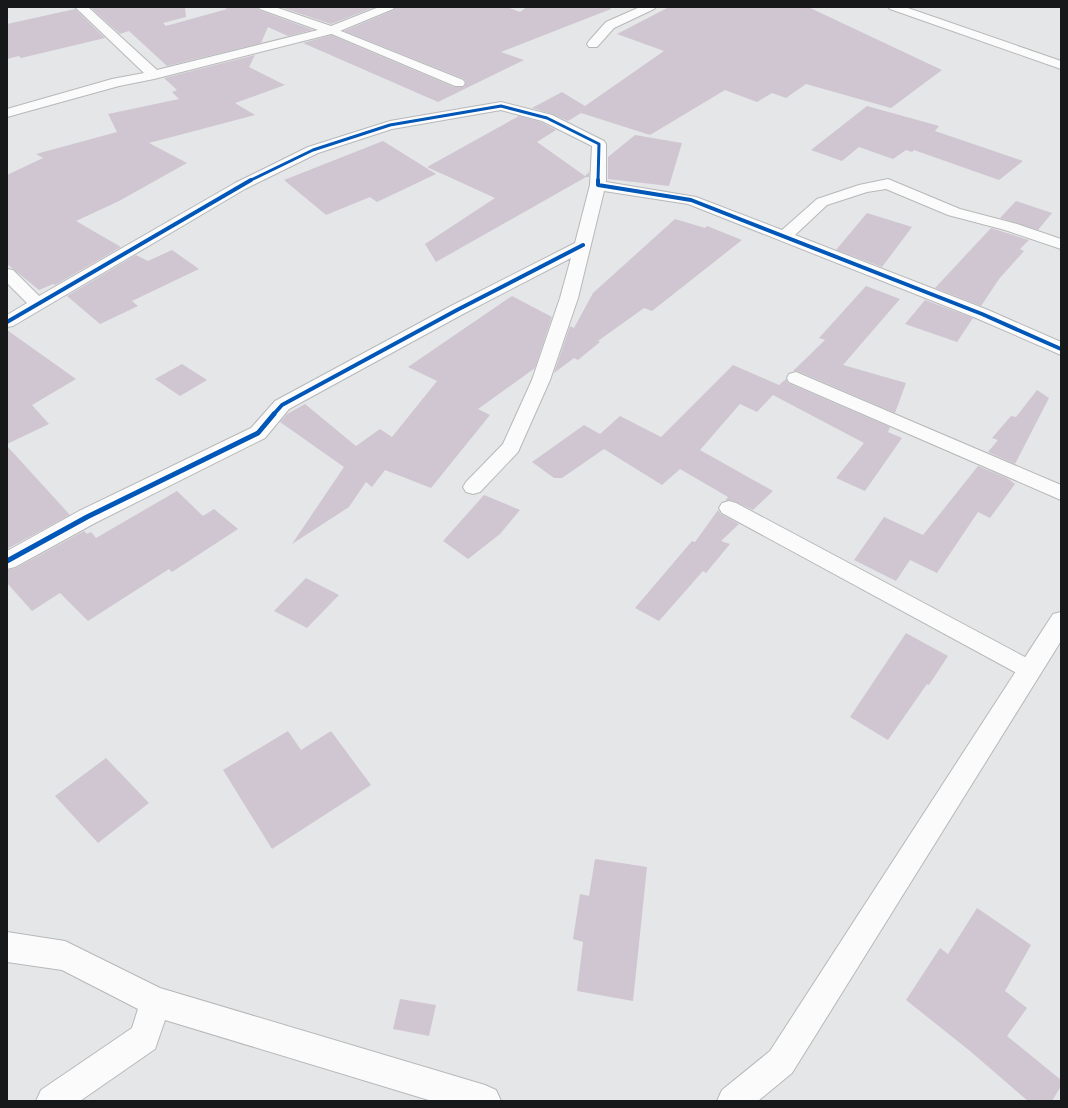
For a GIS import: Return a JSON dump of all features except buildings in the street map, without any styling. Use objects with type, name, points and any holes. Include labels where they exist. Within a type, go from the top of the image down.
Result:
[{"type":"street","points":[[81,7],[154,75]]},
{"type":"street","points":[[264,7],[331,30]]},
{"type":"street","points":[[7,113],[117,82],[154,75],[331,30],[389,7]]},
{"type":"street","points":[[593,44],[610,25],[650,7]]},
{"type":"street","points":[[894,7],[1061,65]]},
{"type":"street","points":[[7,322],[240,186],[313,150],[390,125],[501,106],[547,118],[599,144],[598,185],[569,298],[541,380],[511,447],[473,487]]},
{"type":"street","points":[[785,236],[822,202],[864,188],[888,184],[954,212],[1011,227],[1061,244]]},
{"type":"street","points":[[598,185],[691,200],[982,314],[1061,348]]},
{"type":"street","points":[[7,561],[87,517],[258,433],[282,404],[457,310],[583,245]]},
{"type":"street","points":[[7,274],[38,304]]},
{"type":"street","points":[[796,378],[1061,493]]},
{"type":"street","points":[[733,1101],[781,1062],[1061,621]]},
{"type":"street","points":[[7,947],[65,956],[155,1002],[485,1101]]},
{"type":"street","points":[[52,1101],[144,1038],[155,1002]]},
{"type":"lane","points":[[331,30],[458,83]]},
{"type":"lane","points":[[729,508],[1030,670]]},
{"type":"cycle path","points":[[7,322],[240,186],[313,150],[390,125],[501,106],[547,118],[599,144],[598,185],[691,200],[982,314],[1061,349]]},
{"type":"cycle path","points":[[7,561],[87,517],[258,433],[282,405],[457,310],[583,245]]}]
